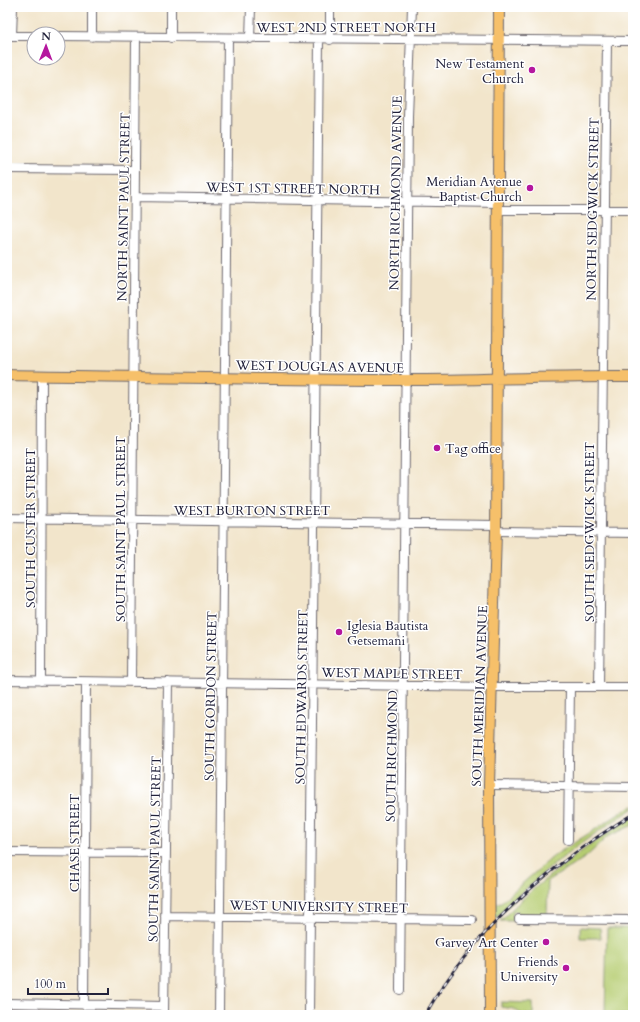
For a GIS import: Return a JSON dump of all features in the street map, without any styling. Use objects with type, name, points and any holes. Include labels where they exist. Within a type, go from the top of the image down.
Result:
[{"type":"main road","name":"SOUTH MERIDIAN AVENUE","points":[[490,1015],[489,785],[496,528],[499,7]]},
{"type":"main road","name":"WEST DOUGLAS AVENUE","points":[[7,375],[405,380],[543,376],[633,377]]},
{"type":"street","points":[[13,7],[10,36],[26,36]]},
{"type":"street","points":[[92,7],[92,37]]},
{"type":"street","points":[[171,38],[172,7]]},
{"type":"street","points":[[250,38],[251,7]]},
{"type":"street","points":[[330,7],[330,40]]},
{"type":"street","name":"NORTH RICHMOND AVENUE","points":[[405,380],[407,201],[412,7]]},
{"type":"street","name":"WEST 2ND STREET NORTH","points":[[66,36],[319,40],[633,41]]},
{"type":"street","name":"NORTH SAINT PAUL STREET","points":[[133,377],[136,37]]},
{"type":"street","name":"SOUTH GORDON STREET","points":[[219,1015],[228,38]]},
{"type":"street","name":"SOUTH EDWARDS STREET","points":[[309,1015],[314,684],[314,379],[319,40]]},
{"type":"street","name":"NORTH SEDGWICK STREET","points":[[602,377],[607,41]]},
{"type":"street","points":[[7,169],[135,170]]},
{"type":"street","name":"WEST 1ST STREET NORTH","points":[[135,197],[226,200],[407,201],[499,206],[633,210]]},
{"type":"street","name":"SOUTH CUSTER STREET","points":[[41,681],[42,376]]},
{"type":"street","name":"SOUTH SAINT PAUL STREET","points":[[131,682],[133,377]]},
{"type":"street","name":"SOUTH SEDGWICK STREET","points":[[599,687],[602,377]]},
{"type":"street","name":"SOUTH RICHMOND","points":[[400,990],[405,380]]},
{"type":"street","name":"WEST BURTON STREET","points":[[7,518],[404,524],[601,533],[633,533]]},
{"type":"street","name":"WEST MAPLE STREET","points":[[7,680],[492,687],[633,687]]},
{"type":"street","name":"CHASE STREET","points":[[84,1004],[86,682]]},
{"type":"street","name":"SOUTH SAINT PAUL STREET","points":[[164,1015],[168,682]]},
{"type":"street","points":[[568,840],[570,687]]},
{"type":"street","points":[[489,785],[633,787]]},
{"type":"street","points":[[7,852],[166,853]]},
{"type":"street","name":"WEST UNIVERSITY STREET","points":[[165,916],[472,920]]},
{"type":"street","points":[[519,920],[633,920]]},
{"type":"street","points":[[7,1004],[164,1006]]},
{"type":"green space","points":[[633,805],[633,809],[596,833],[543,873],[495,919],[494,904],[501,902],[555,855]]},
{"type":"green space","points":[[633,816],[633,825],[607,837],[586,857],[548,881],[547,916],[523,915],[518,914],[518,911],[513,912],[513,921],[500,921],[531,891],[547,878],[597,840]]},
{"type":"green space","points":[[580,927],[600,928],[601,938],[580,938]]},
{"type":"green space","points":[[607,928],[633,928],[633,1015],[605,1015]]},
{"type":"green space","points":[[501,1002],[533,1003],[533,1015],[523,1015],[514,1009],[501,1007]]},
{"type":"railway","points":[[425,1015],[466,954],[516,901],[572,855],[633,814]]},
{"type":"place","name":"New Testament Church","points":[[532,70]]},
{"type":"place","name":"Meridian Avenue Baptist Church","points":[[530,188]]},
{"type":"place","name":"Tag office","points":[[437,448]]},
{"type":"place","name":"Iglesia Bautista Getsemani","points":[[339,632]]},
{"type":"place","name":"Garvey Art Center","points":[[546,942]]},
{"type":"place","name":"Friends University","points":[[566,968]]}]
